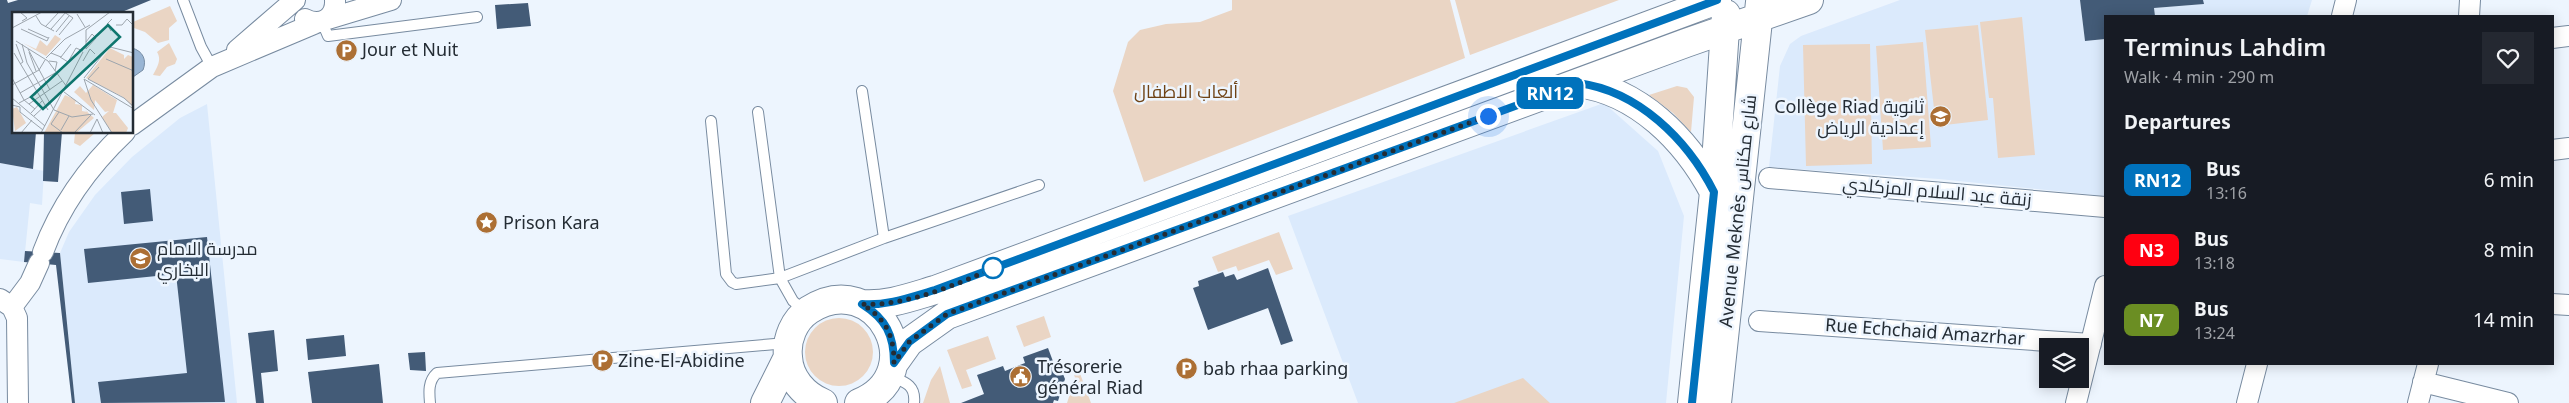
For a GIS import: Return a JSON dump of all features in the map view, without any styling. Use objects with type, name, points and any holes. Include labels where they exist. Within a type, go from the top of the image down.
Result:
[{"type":"main road","points":[[765,403],[788,350],[798,319],[818,304],[833,300],[848,300],[876,305],[896,302],[935,290],[1717,0]]},
{"type":"main road","name":"Avenue Meknès شارع مكناس","points":[[1692,403],[1714,192],[1726,0]]},
{"type":"main road","points":[[859,403],[869,399],[883,387],[909,342],[947,314],[1725,30],[1759,9],[1810,0]]},
{"type":"main road","name":"Avenue Meknès شارع مكناس","points":[[1716,403],[1759,9]]},
{"type":"main road","points":[[1578,83],[1613,91],[1640,106],[1659,122],[1687,152],[1705,175],[1714,192]]},
{"type":"main road","points":[[862,304],[877,314],[888,328],[894,345],[892,369]]},
{"type":"main road","points":[[788,350],[792,374],[800,388],[813,399],[823,403]]},
{"type":"street","points":[[252,36],[274,0]]},
{"type":"street","points":[[134,124],[220,62],[296,0],[300,15],[310,22],[322,21],[335,9],[335,0]]},
{"type":"street","points":[[220,62],[322,21],[391,0]]},
{"type":"street","points":[[2342,15],[2346,0]]},
{"type":"street","points":[[2469,15],[2470,0]]},
{"type":"street","points":[[2554,38],[2569,36]]},
{"type":"street","points":[[1723,62],[1754,55]]},
{"type":"street","points":[[18,403],[17,318],[6,303],[30,283],[51,232],[66,203],[105,150],[123,134]]},
{"type":"street","points":[[2554,150],[2569,148]]},
{"type":"street","name":"زنقة عبد السلام المزكلدي","points":[[1769,178],[2104,207]]},
{"type":"street","points":[[2076,403],[2104,290]]},
{"type":"street","points":[[2554,304],[2569,305]]},
{"type":"street","name":"Rue Echchaid Amazrhar","points":[[1759,321],[2091,344]]},
{"type":"street","points":[[2247,403],[2257,365]]},
{"type":"street","points":[[2418,403],[2425,373],[2508,403]]},
{"type":"lane","points":[[183,0],[201,47],[220,62]]},
{"type":"lane","points":[[322,21],[328,36],[477,17]]},
{"type":"lane","points":[[862,91],[884,238]]},
{"type":"lane","points":[[758,112],[780,278],[793,301],[806,312]]},
{"type":"lane","points":[[711,121],[726,274],[736,284],[780,278],[884,238],[1039,185]]},
{"type":"lane","points":[[430,403],[429,388],[432,378],[437,373],[752,345],[788,350]]},
{"type":"lane","points":[[892,369],[910,384],[914,391],[914,403]]},
{"type":"shaded area","name":"Collège Riad ثانوية إعدادية الرياض","points":[[1900,0],[2080,0],[2085,41],[2104,39],[2104,196],[1939,179],[1769,167],[1780,66],[1790,44],[1801,36]]},
{"type":"shaded area","points":[[2203,0],[2312,0],[2307,15],[2155,15],[2154,8],[2203,4]]},
{"type":"shaded area","points":[[1604,103],[1658,151],[1684,216],[1666,403],[1358,403],[1288,216]]},
{"type":"shaded area","name":"مدرسة الامام البخاري","points":[[207,104],[237,403],[75,403],[60,253],[69,232],[95,195],[132,157],[180,118]]},
{"type":"shaded area","points":[[0,163],[44,171],[42,205],[30,203],[24,262],[0,259]]},
{"type":"green space","name":"ألعاب الاطفال","points":[[1232,0],[1450,0],[1465,58],[1144,182],[1113,91],[1128,42],[1140,30],[1166,24],[1200,22],[1232,10]]},
{"type":"green space","points":[[1455,0],[1619,0],[1470,55]]},
{"type":"green space","points":[[170,6],[177,21],[169,28],[169,40],[158,43],[145,32],[134,28],[134,22]]},
{"type":"green space","points":[[2022,17],[2035,155],[1998,158],[1993,98],[1989,98],[1980,22]]},
{"type":"green space","points":[[1978,25],[1988,120],[1936,126],[1925,30]]},
{"type":"green space","points":[[1923,42],[1931,147],[1883,150],[1876,46]]},
{"type":"green space","points":[[169,43],[177,59],[175,64],[167,67],[160,76],[153,75],[159,61],[157,52]]},
{"type":"green space","points":[[1870,44],[1872,164],[1806,166],[1803,45]]},
{"type":"green space","points":[[1677,86],[1687,88],[1694,97],[1691,132],[1673,113],[1649,95]]},
{"type":"green space","points":[[75,134],[94,134],[80,146],[74,143]]},
{"type":"green space","points":[[1279,232],[1293,269],[1276,275],[1269,260],[1238,271],[1236,266],[1218,272],[1212,257]]},
{"type":"green space","points":[[1044,316],[1051,337],[1024,347],[1016,326]]},
{"type":"green space","points":[[839,318],[852,321],[863,328],[870,339],[873,352],[870,365],[863,376],[852,383],[839,386],[826,383],[815,376],[808,365],[805,352],[808,339],[815,328],[826,321]]},
{"type":"green space","points":[[988,336],[996,359],[966,370],[972,386],[962,389],[947,350]]},
{"type":"green space","points":[[940,366],[950,403],[923,403],[931,380]]},
{"type":"green space","points":[[1078,368],[1091,403],[1067,403],[1075,378],[1073,370]]},
{"type":"green space","points":[[1523,378],[1550,403],[1454,403]]},
{"type":"water","points":[[134,48],[143,56],[145,63],[143,70],[134,76]]},
{"type":"building","points":[[0,0],[7,0],[8,3],[18,0],[151,0],[122,12],[12,12],[12,134],[36,134],[33,169],[0,163]]},
{"type":"building","points":[[2080,0],[2203,0],[2204,4],[2154,8],[2155,15],[2104,15],[2104,39],[2085,41]]},
{"type":"building","points":[[528,3],[531,26],[497,29],[495,5]]},
{"type":"building","points":[[44,134],[62,134],[58,182],[43,181]]},
{"type":"building","points":[[150,189],[153,221],[124,224],[121,192]]},
{"type":"building","points":[[207,237],[225,402],[101,403],[98,382],[187,373],[176,274],[88,283],[84,249]]},
{"type":"building","points":[[25,251],[60,253],[75,403],[72,403],[56,265],[24,262]]},
{"type":"building","points":[[1268,268],[1293,341],[1281,345],[1268,308],[1208,330],[1193,288],[1199,286],[1198,281],[1223,272],[1225,277],[1234,274],[1237,280]]},
{"type":"building","points":[[274,330],[278,371],[261,373],[264,403],[256,403],[248,333]]},
{"type":"building","points":[[344,335],[346,356],[308,360],[306,339]]},
{"type":"building","name":"Trésorerie général Riad","points":[[1048,348],[1054,364],[1058,362],[1065,379],[1058,401],[1054,400],[1053,403],[961,403],[984,394],[977,375],[1003,366],[1005,371],[1025,363],[1023,357]]},
{"type":"building","points":[[425,352],[426,371],[410,370],[408,353]]},
{"type":"building","points":[[379,364],[383,403],[312,403],[308,372]]},
{"type":"bus line","name":"RN12","points":[[1692,403],[1714,192],[1692,157],[1659,122],[1640,106],[1624,96],[1600,86],[1578,83],[947,314],[925,328],[909,342],[894,363],[894,345],[888,328],[877,314],[862,304],[876,305],[896,302],[935,290],[1717,0]]},
{"type":"place","name":"Jour et Nuit","points":[[346,50]]},
{"type":"place","name":"Collège Riad ثانوية إعدادية الرياض","points":[[1940,117]]},
{"type":"place","name":"Prison Kara","points":[[487,223]]},
{"type":"place","name":"مدرسة الامام البخاري","points":[[141,259]]},
{"type":"place","name":"Zine-El-Abidine","points":[[602,361]]},
{"type":"place","name":"bab rhaa parking","points":[[1187,369]]},
{"type":"place","name":"Trésorerie général Riad","points":[[1021,377]]},
{"type":"route","points":[[993,268],[935,290],[896,302],[876,305],[862,304],[877,314],[888,328],[894,345],[894,363],[909,342],[925,328],[947,314],[1488,116]]}]
